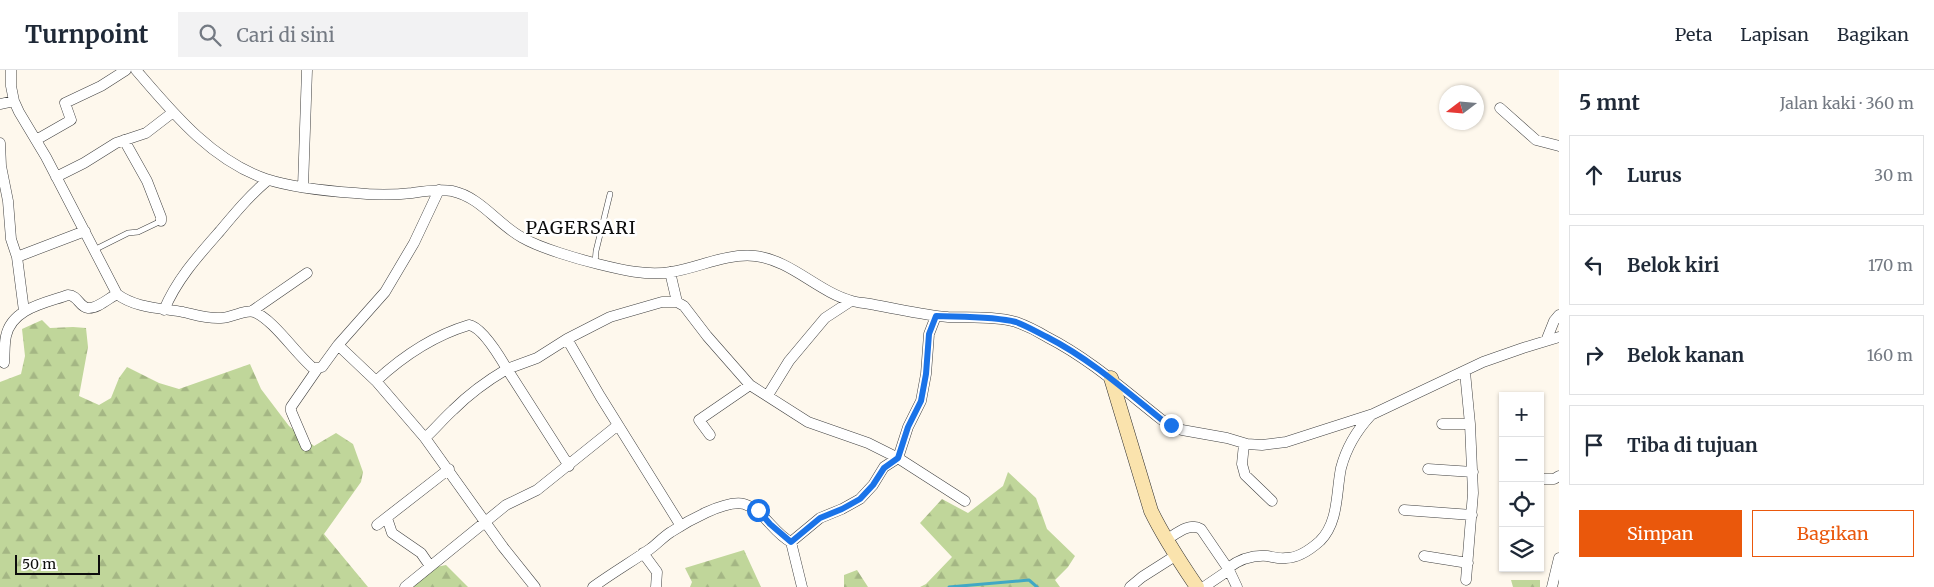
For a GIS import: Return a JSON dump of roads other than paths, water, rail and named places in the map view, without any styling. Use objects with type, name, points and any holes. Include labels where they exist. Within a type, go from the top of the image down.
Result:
[{"type":"street","points":[[11,70],[11,86],[14,101],[117,294],[134,302],[164,310],[218,319],[252,311],[307,273]]},
{"type":"street","points":[[36,140],[71,120],[65,103],[101,86],[126,70]]},
{"type":"street","points":[[136,70],[172,113],[228,160],[268,180],[303,187],[356,193],[402,193],[439,190],[462,194],[522,238],[595,264],[645,273],[670,272],[728,257],[758,256],[772,260],[851,301],[936,316],[998,319],[1015,322],[1030,327],[1067,347],[1111,378],[1162,420],[1171,425],[1182,430],[1227,438],[1247,444],[1262,445],[1286,442],[1373,414],[1497,357],[1559,337]]},
{"type":"street","points":[[303,187],[307,70]]},
{"type":"street","points":[[0,104],[14,101]]},
{"type":"street","points":[[1500,108],[1536,140],[1559,146]]},
{"type":"street","points":[[56,177],[84,163],[116,143],[146,134],[172,113]]},
{"type":"street","points":[[124,140],[147,182],[161,217],[160,221]]},
{"type":"street","points":[[0,143],[1,166],[8,200],[11,239],[17,257],[24,311]]},
{"type":"street","points":[[164,310],[171,292],[186,271],[250,195],[268,180]]},
{"type":"street","points":[[306,446],[296,427],[291,407],[318,368],[325,363],[338,345],[370,311],[388,287],[414,243],[439,190]]},
{"type":"street","points":[[17,257],[85,231]]},
{"type":"street","points":[[670,272],[678,302]]},
{"type":"street","points":[[4,363],[8,329],[24,311],[68,295],[76,297],[87,308],[117,294]]},
{"type":"street","points":[[768,395],[789,361],[826,318],[851,301]]},
{"type":"street","points":[[425,438],[453,410],[507,368],[537,358],[567,339],[610,317],[662,302],[678,302],[684,306],[707,336],[750,385],[808,422],[868,443],[898,458],[965,501]]},
{"type":"street","points":[[252,311],[270,324],[309,365],[318,368]]},
{"type":"street","points":[[1546,342],[1554,321],[1559,314]]},
{"type":"street","points":[[791,542],[820,518],[860,499],[873,485],[884,468],[898,458],[908,427],[921,401],[926,374],[929,334],[936,316]]},
{"type":"street","points":[[376,381],[399,360],[419,346],[469,325],[473,326],[479,331],[507,368],[569,466]]},
{"type":"street","points":[[567,339],[681,526]]},
{"type":"street","points":[[338,345],[376,381],[425,438],[485,522],[535,587]]},
{"type":"street","points":[[1465,372],[1473,472],[1472,515],[1466,580]]},
{"type":"street","points":[[1111,378],[1146,497],[1175,556],[1197,587]]},
{"type":"street","points":[[710,435],[699,420],[750,385]]},
{"type":"street","points":[[1204,587],[1236,562],[1251,556],[1292,558],[1321,540],[1329,528],[1336,509],[1342,467],[1359,428],[1373,414]]},
{"type":"street","points":[[1442,424],[1470,424]]},
{"type":"street","points":[[405,587],[506,505],[537,490],[618,425]]},
{"type":"street","points":[[1247,444],[1244,444],[1242,464],[1245,475],[1272,501]]},
{"type":"street","points":[[1428,469],[1473,472]]},
{"type":"street","points":[[377,525],[449,470]]},
{"type":"street","points":[[1544,479],[1554,479],[1559,476]]},
{"type":"street","points":[[592,587],[681,526],[728,504],[743,504],[758,510],[770,524],[791,542],[802,587]]},
{"type":"street","points":[[1404,510],[1472,515]]},
{"type":"street","points":[[387,518],[392,533],[421,553],[430,566]]},
{"type":"street","points":[[1166,540],[1188,527],[1196,526],[1201,528],[1229,569],[1237,587]]},
{"type":"street","points":[[643,553],[657,572],[656,587]]},
{"type":"street","points":[[1130,587],[1175,556]]},
{"type":"street","points":[[1424,556],[1468,563]]},
{"type":"street","points":[[1552,587],[1559,558]]},
{"type":"lane","points":[[595,264],[596,251],[610,194]]},
{"type":"lane","points":[[94,250],[128,233],[138,232],[160,221]]},
{"type":"waterway","points":[[949,587],[1029,580],[1037,587]]},
{"type":"district","name":"PAGERSARI","points":[[581,227]]}]
